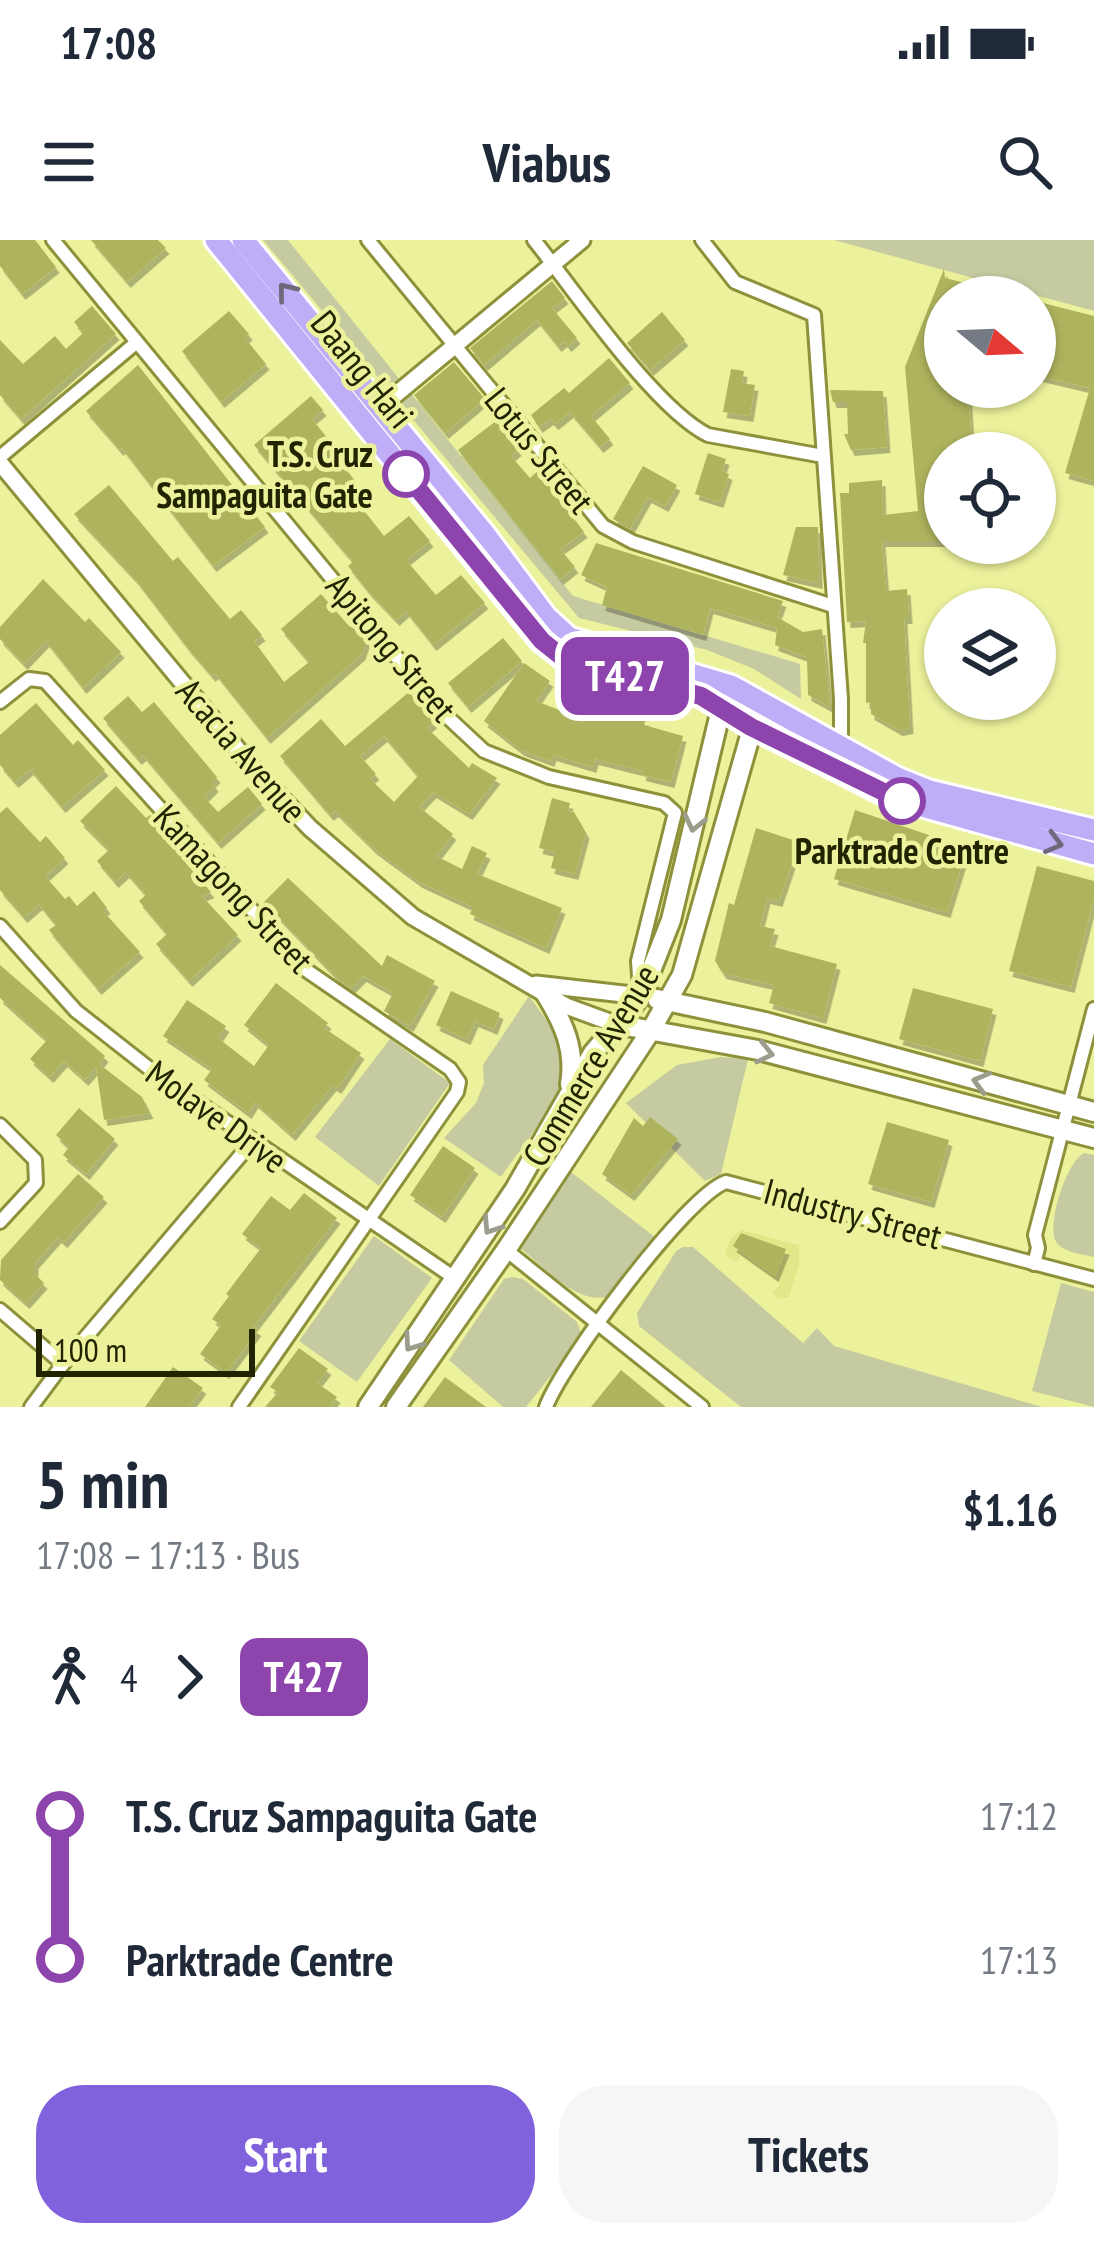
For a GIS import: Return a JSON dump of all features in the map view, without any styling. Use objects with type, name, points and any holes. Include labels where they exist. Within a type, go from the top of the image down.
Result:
[{"type":"main road","name":"Daang Hari","points":[[216,240],[542,641],[562,657],[701,696],[751,727],[890,797],[1094,854]]},
{"type":"main road","name":"Daang Hari","points":[[244,240],[546,617],[569,638],[731,686],[896,778],[1094,830]]},
{"type":"main road","name":"Commerce Avenue","points":[[368,1407],[515,1189],[592,1053],[640,996],[671,920],[721,710],[731,686]]},
{"type":"main road","name":"Commerce Avenue","points":[[396,1407],[506,1250],[650,1032],[682,975],[760,700]]},
{"type":"main road","points":[[538,988],[569,1043],[572,1077],[566,1099]]},
{"type":"main road","name":"Acacia Avenue","points":[[640,996],[765,1022],[1094,1112]]},
{"type":"main road","name":"Acacia Avenue","points":[[616,1024],[758,1050],[1094,1138]]},
{"type":"street","name":"Apitong Street","points":[[53,240],[441,711],[484,751],[548,777],[664,802],[675,813],[638,961],[640,996]]},
{"type":"street","name":"Lotus Street","points":[[368,240],[603,526],[633,542],[833,606]]},
{"type":"street","points":[[535,240],[665,404],[694,428],[708,435],[823,456]]},
{"type":"street","points":[[363,422],[582,240]]},
{"type":"street","points":[[702,240],[735,282],[814,315],[841,746]]},
{"type":"street","points":[[0,460],[137,343]]},
{"type":"street","name":"Acacia Avenue","points":[[0,460],[254,769],[310,828],[413,917],[566,1006],[616,1024]]},
{"type":"street","name":"Kamagong Street","points":[[0,702],[29,679],[45,681],[306,970],[450,1069],[459,1082],[458,1092],[239,1407]]},
{"type":"street","name":"Molave Drive","points":[[0,926],[76,1011],[252,1142],[456,1280]]},
{"type":"street","name":"Acacia Avenue","points":[[538,988],[640,996]]},
{"type":"street","points":[[1034,1264],[1035,1235],[1094,1009]]},
{"type":"street","points":[[0,1125],[35,1160],[36,1183],[0,1222]]},
{"type":"street","points":[[31,1407],[252,1142]]},
{"type":"street","name":"Industry Street","points":[[599,1322],[677,1224],[712,1187],[726,1182],[1094,1279]]},
{"type":"street","points":[[1013,1259],[1035,1235]]},
{"type":"street","points":[[506,1250],[702,1407]]},
{"type":"street","points":[[0,1310],[63,1364]]},
{"type":"street","points":[[546,1407],[599,1322]]},
{"type":"shaded area","points":[[263,240],[288,240],[573,596],[800,664],[801,699],[754,669],[707,650],[579,618]]},
{"type":"shaded area","points":[[834,240],[1094,240],[1094,311],[1056,301],[1056,276],[966,276]]},
{"type":"shaded area","points":[[529,996],[560,1045],[564,1076],[551,1106],[501,1177],[444,1138],[476,1103],[484,1083],[483,1065]]},
{"type":"shaded area","points":[[390,1039],[450,1083],[379,1186],[315,1137]]},
{"type":"shaded area","points":[[721,1057],[748,1059],[721,1174],[705,1181],[626,1103],[677,1065]]},
{"type":"shaded area","points":[[1084,1153],[1094,1155],[1094,1257],[1064,1249],[1054,1235],[1060,1195],[1071,1168]]},
{"type":"shaded area","points":[[571,1172],[656,1238],[615,1294],[602,1298],[577,1292],[520,1248]]},
{"type":"shaded area","points":[[741,1230],[799,1245],[799,1265],[789,1297],[778,1299],[773,1293],[780,1284],[741,1256],[736,1262],[727,1256],[731,1238]]},
{"type":"shaded area","points":[[374,1236],[432,1278],[357,1382],[299,1341]]},
{"type":"shaded area","points":[[683,1247],[693,1247],[803,1343],[817,1328],[834,1346],[1042,1407],[741,1407],[639,1326],[637,1313]]},
{"type":"shaded area","points":[[504,1279],[523,1279],[577,1322],[582,1337],[526,1407],[503,1407],[449,1360]]},
{"type":"shaded area","points":[[1061,1283],[1094,1292],[1094,1407],[1032,1391]]},
{"type":"building","points":[[0,240],[35,240],[56,267],[22,294],[0,266]]},
{"type":"building","points":[[91,240],[158,240],[166,248],[127,282]]},
{"type":"building","points":[[552,281],[565,298],[552,308],[577,338],[568,346],[564,341],[558,346],[537,320],[484,365],[470,348]]},
{"type":"building","points":[[92,306],[116,334],[21,419],[0,395],[0,340],[23,364],[55,336],[66,349],[83,333],[74,322]]},
{"type":"building","points":[[1056,306],[1094,316],[1094,481],[1065,473],[1090,388],[1056,380]]},
{"type":"building","points":[[229,311],[266,364],[221,402],[182,351]]},
{"type":"building","points":[[662,312],[685,340],[650,370],[627,343]]},
{"type":"building","points":[[924,319],[924,408],[969,408],[971,432],[924,432],[924,541],[882,541],[886,591],[907,589],[909,618],[904,618],[910,728],[899,730],[871,714],[871,702],[866,703],[866,621],[847,622],[840,493],[849,493],[849,483],[882,480],[883,515],[918,511],[905,367]]},
{"type":"building","points":[[609,358],[630,383],[591,416],[610,439],[600,447],[570,412],[555,424],[550,419],[539,427],[531,415],[564,388],[569,393]]},
{"type":"building","points":[[454,362],[485,399],[445,433],[414,395]]},
{"type":"building","points":[[138,365],[265,527],[213,566],[122,448],[86,411]]},
{"type":"building","points":[[731,369],[744,371],[742,383],[755,385],[750,416],[723,412]]},
{"type":"building","points":[[830,390],[883,391],[887,447],[851,450],[844,434],[848,434],[847,402],[833,402]]},
{"type":"building","points":[[311,396],[323,410],[312,419],[345,460],[341,463],[364,492],[355,499],[384,536],[409,516],[430,541],[406,560],[436,595],[461,575],[485,603],[433,645],[406,611],[396,620],[368,591],[348,566],[353,562],[254,445]]},
{"type":"building","points":[[496,421],[518,450],[511,456],[530,478],[538,471],[584,532],[560,549],[575,567],[560,579],[458,450]]},
{"type":"building","points":[[708,453],[726,459],[722,471],[729,474],[720,502],[695,494]]},
{"type":"building","points":[[643,466],[677,485],[665,506],[648,497],[630,529],[613,519]]},
{"type":"building","points":[[109,485],[230,619],[241,610],[262,635],[254,641],[284,682],[309,662],[281,629],[321,594],[367,639],[362,654],[267,738],[135,579],[74,514]]},
{"type":"building","points":[[796,527],[818,527],[819,583],[783,575]]},
{"type":"building","points":[[596,543],[783,601],[777,617],[803,632],[822,629],[830,707],[808,695],[807,657],[775,645],[777,628],[710,608],[703,635],[602,605],[607,587],[581,575]]},
{"type":"building","points":[[43,579],[121,652],[83,688],[46,641],[24,664],[0,639],[0,627]]},
{"type":"building","points":[[503,638],[522,661],[468,707],[448,683]]},
{"type":"building","points":[[524,663],[550,681],[536,701],[575,716],[582,692],[612,702],[610,711],[683,736],[671,782],[595,759],[593,767],[553,755],[551,761],[521,750],[484,721]]},
{"type":"building","points":[[409,692],[434,722],[427,728],[469,768],[472,763],[497,778],[469,814],[433,792],[419,807],[453,834],[436,856],[462,869],[472,846],[487,853],[477,874],[562,908],[546,948],[470,914],[473,907],[419,882],[374,849],[335,811],[330,815],[280,756],[321,719],[345,746]],"holes":[[[384,736],[418,776],[394,802],[370,779],[376,774],[360,756]]]},
{"type":"building","points":[[128,696],[142,712],[154,702],[217,777],[204,797],[218,812],[248,787],[262,804],[218,843],[143,755],[138,759],[103,718]]},
{"type":"building","points":[[36,703],[73,745],[78,740],[105,770],[62,807],[30,769],[15,782],[0,765],[0,735]]},
{"type":"building","points":[[116,786],[180,850],[177,853],[211,892],[202,896],[238,935],[189,981],[156,944],[167,934],[139,901],[146,895],[126,872],[115,882],[97,861],[109,850],[80,821]]},
{"type":"building","points":[[552,798],[570,803],[568,811],[574,812],[586,833],[575,874],[551,868],[555,852],[539,848]]},
{"type":"building","points":[[7,807],[40,842],[46,836],[65,858],[45,876],[65,899],[69,896],[77,906],[94,891],[107,908],[103,911],[140,952],[98,989],[49,930],[56,925],[39,904],[24,917],[0,890],[0,813]]},
{"type":"building","points":[[855,810],[967,848],[947,912],[834,879]]},
{"type":"building","points":[[756,828],[799,842],[779,901],[767,898],[760,926],[775,929],[770,946],[837,964],[823,1018],[769,1003],[774,985],[723,973],[715,961],[729,903],[734,905]]},
{"type":"building","points":[[1037,866],[1094,881],[1094,898],[1071,987],[1009,971]]},
{"type":"building","points":[[288,878],[382,966],[387,955],[435,981],[410,1026],[384,1011],[393,993],[363,976],[351,988],[339,980],[264,902]]},
{"type":"building","points":[[0,965],[105,1056],[99,1064],[142,1097],[150,1113],[104,1120],[96,1067],[85,1080],[64,1061],[50,1077],[30,1059],[47,1040],[0,998]]},
{"type":"building","points":[[276,983],[328,1023],[324,1028],[361,1053],[338,1088],[333,1085],[292,1135],[255,1102],[248,1113],[204,1080],[212,1069],[163,1036],[187,1000],[226,1026],[218,1038],[254,1066],[269,1045],[244,1025]]},
{"type":"building","points":[[913,988],[993,1009],[980,1061],[899,1039]]},
{"type":"building","points":[[451,991],[500,1013],[494,1029],[475,1021],[467,1039],[436,1025]]},
{"type":"building","points":[[79,1108],[115,1139],[86,1174],[63,1155],[69,1147],[56,1135]]},
{"type":"building","points":[[650,1117],[678,1139],[631,1195],[602,1174],[634,1118],[643,1126]]},
{"type":"building","points":[[887,1122],[949,1140],[931,1202],[868,1184]]},
{"type":"building","points":[[443,1146],[475,1168],[442,1217],[410,1195]]},
{"type":"building","points":[[78,1174],[104,1197],[64,1242],[58,1237],[35,1263],[35,1274],[44,1283],[26,1303],[0,1280],[1,1260]]},
{"type":"building","points":[[304,1193],[337,1218],[253,1327],[258,1330],[226,1373],[200,1354],[221,1325],[212,1319],[226,1294],[261,1248],[242,1234],[271,1196],[290,1210]]},
{"type":"building","points":[[741,1233],[786,1249],[775,1276],[733,1246]]},
{"type":"building","points":[[299,1348],[328,1369],[317,1383],[337,1397],[330,1407],[265,1407],[278,1392],[270,1387]]},
{"type":"building","points":[[173,1367],[203,1388],[189,1407],[145,1407]]},
{"type":"building","points":[[621,1370],[666,1407],[591,1407]]},
{"type":"building","points":[[445,1377],[486,1407],[423,1407]]},
{"type":"bus line","name":"T427","points":[[406,474],[542,641],[562,657],[701,696],[751,727],[902,801]]},
{"type":"place","name":"T.S. Cruz Sampaguita Gate","points":[[406,474]]},
{"type":"place","name":"Parktrade Centre","points":[[902,801]]}]
